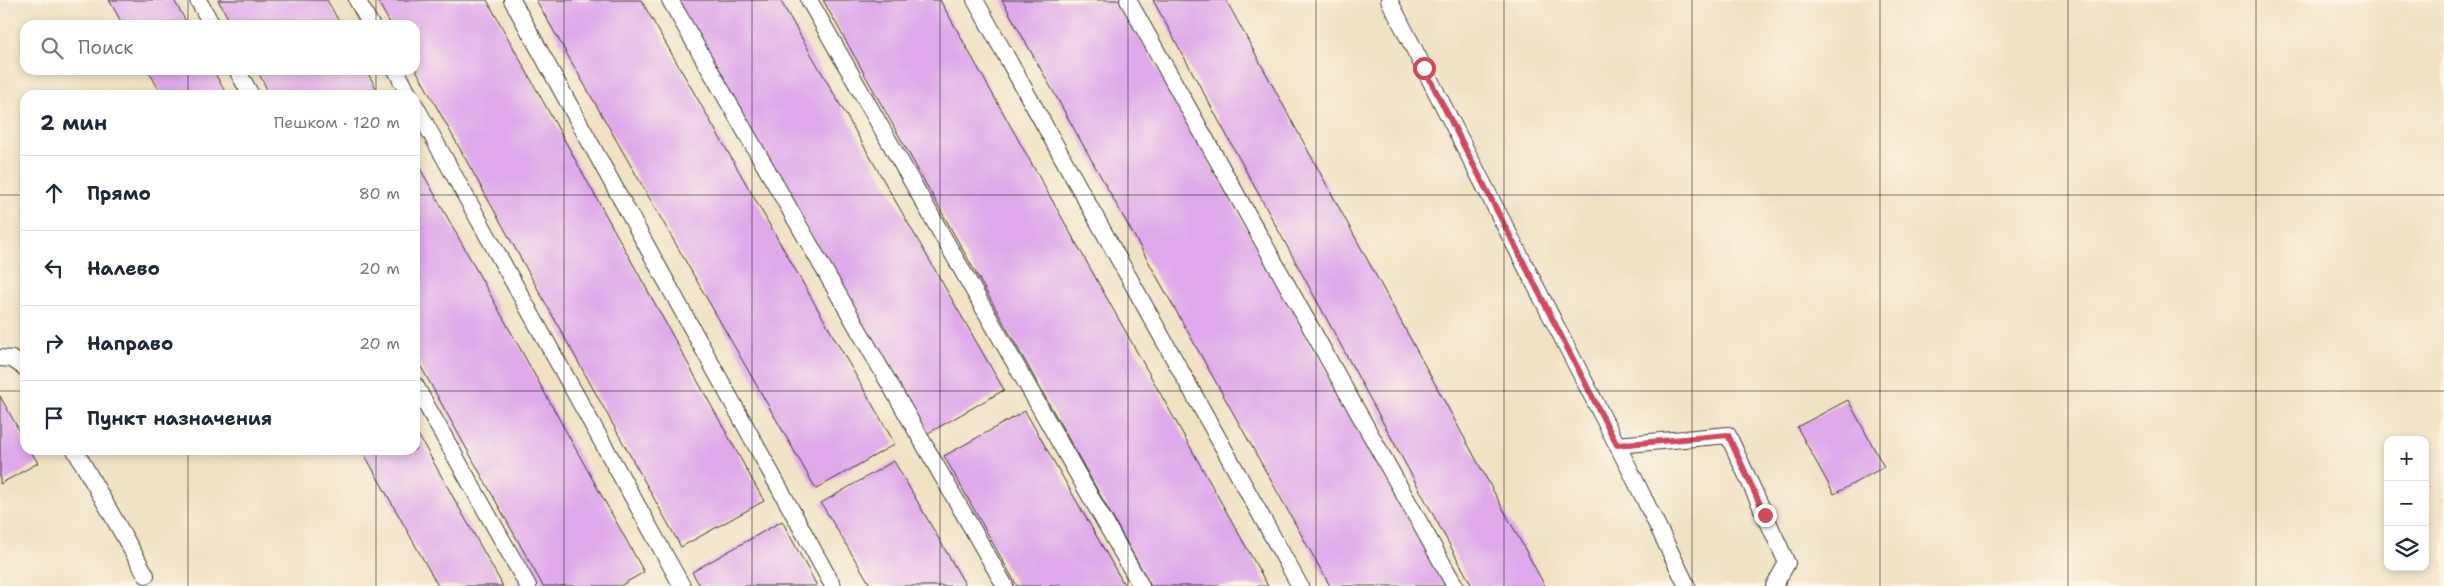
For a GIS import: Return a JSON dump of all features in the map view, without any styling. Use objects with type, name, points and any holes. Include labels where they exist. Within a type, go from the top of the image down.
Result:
[{"type":"lane","points":[[198,0],[209,20]]},
{"type":"lane","points":[[357,0],[368,20]]},
{"type":"lane","points":[[512,0],[833,586]]},
{"type":"lane","points":[[670,0],[1005,586]]},
{"type":"lane","points":[[809,0],[1141,586]]},
{"type":"lane","points":[[975,0],[1300,586]]},
{"type":"lane","points":[[1128,0],[1455,586]]},
{"type":"lane","points":[[1388,0],[1617,445],[1687,586]]},
{"type":"lane","points":[[240,75],[248,90]]},
{"type":"lane","points":[[399,75],[407,90]]},
{"type":"lane","points":[[420,114],[682,586]]},
{"type":"lane","points":[[0,358],[12,358],[20,364]]},
{"type":"lane","points":[[420,394],[528,586]]},
{"type":"lane","points":[[1617,445],[1728,435],[1787,563],[1774,586]]},
{"type":"lane","points":[[78,455],[146,575]]},
{"type":"building","points":[[109,0],[174,0],[185,20],[120,20]]},
{"type":"building","points":[[218,0],[327,0],[338,20],[229,20]]},
{"type":"building","points":[[377,0],[487,0],[764,501],[681,547],[419,75],[420,20],[388,20]]},
{"type":"building","points":[[536,0],[641,0],[895,444],[816,489]]},
{"type":"building","points":[[676,0],[780,0],[1004,390],[925,435]]},
{"type":"building","points":[[823,0],[940,0],[1268,586],[1151,586]]},
{"type":"building","points":[[1002,0],[1119,0],[1446,586],[1330,586]]},
{"type":"building","points":[[1153,0],[1226,0],[1545,586],[1472,586]]},
{"type":"building","points":[[151,75],[216,75],[224,90],[159,90]]},
{"type":"building","points":[[260,75],[369,75],[377,90],[267,90]]},
{"type":"building","points":[[420,168],[644,572],[620,586],[543,586],[420,365]]},
{"type":"building","points":[[0,396],[20,432],[20,455],[33,455],[38,463],[0,484]]},
{"type":"building","points":[[1848,400],[1884,467],[1834,494],[1797,427]]},
{"type":"building","points":[[1025,411],[1125,586],[1017,586],[944,456]]},
{"type":"building","points":[[420,438],[503,586],[438,586],[365,455],[420,455]]},
{"type":"building","points":[[894,461],[966,586],[871,586],[821,503]]},
{"type":"building","points":[[782,521],[817,586],[700,586],[692,572]]},
{"type":"route","points":[[1424,68],[1617,445],[1728,435],[1765,515]]}]
